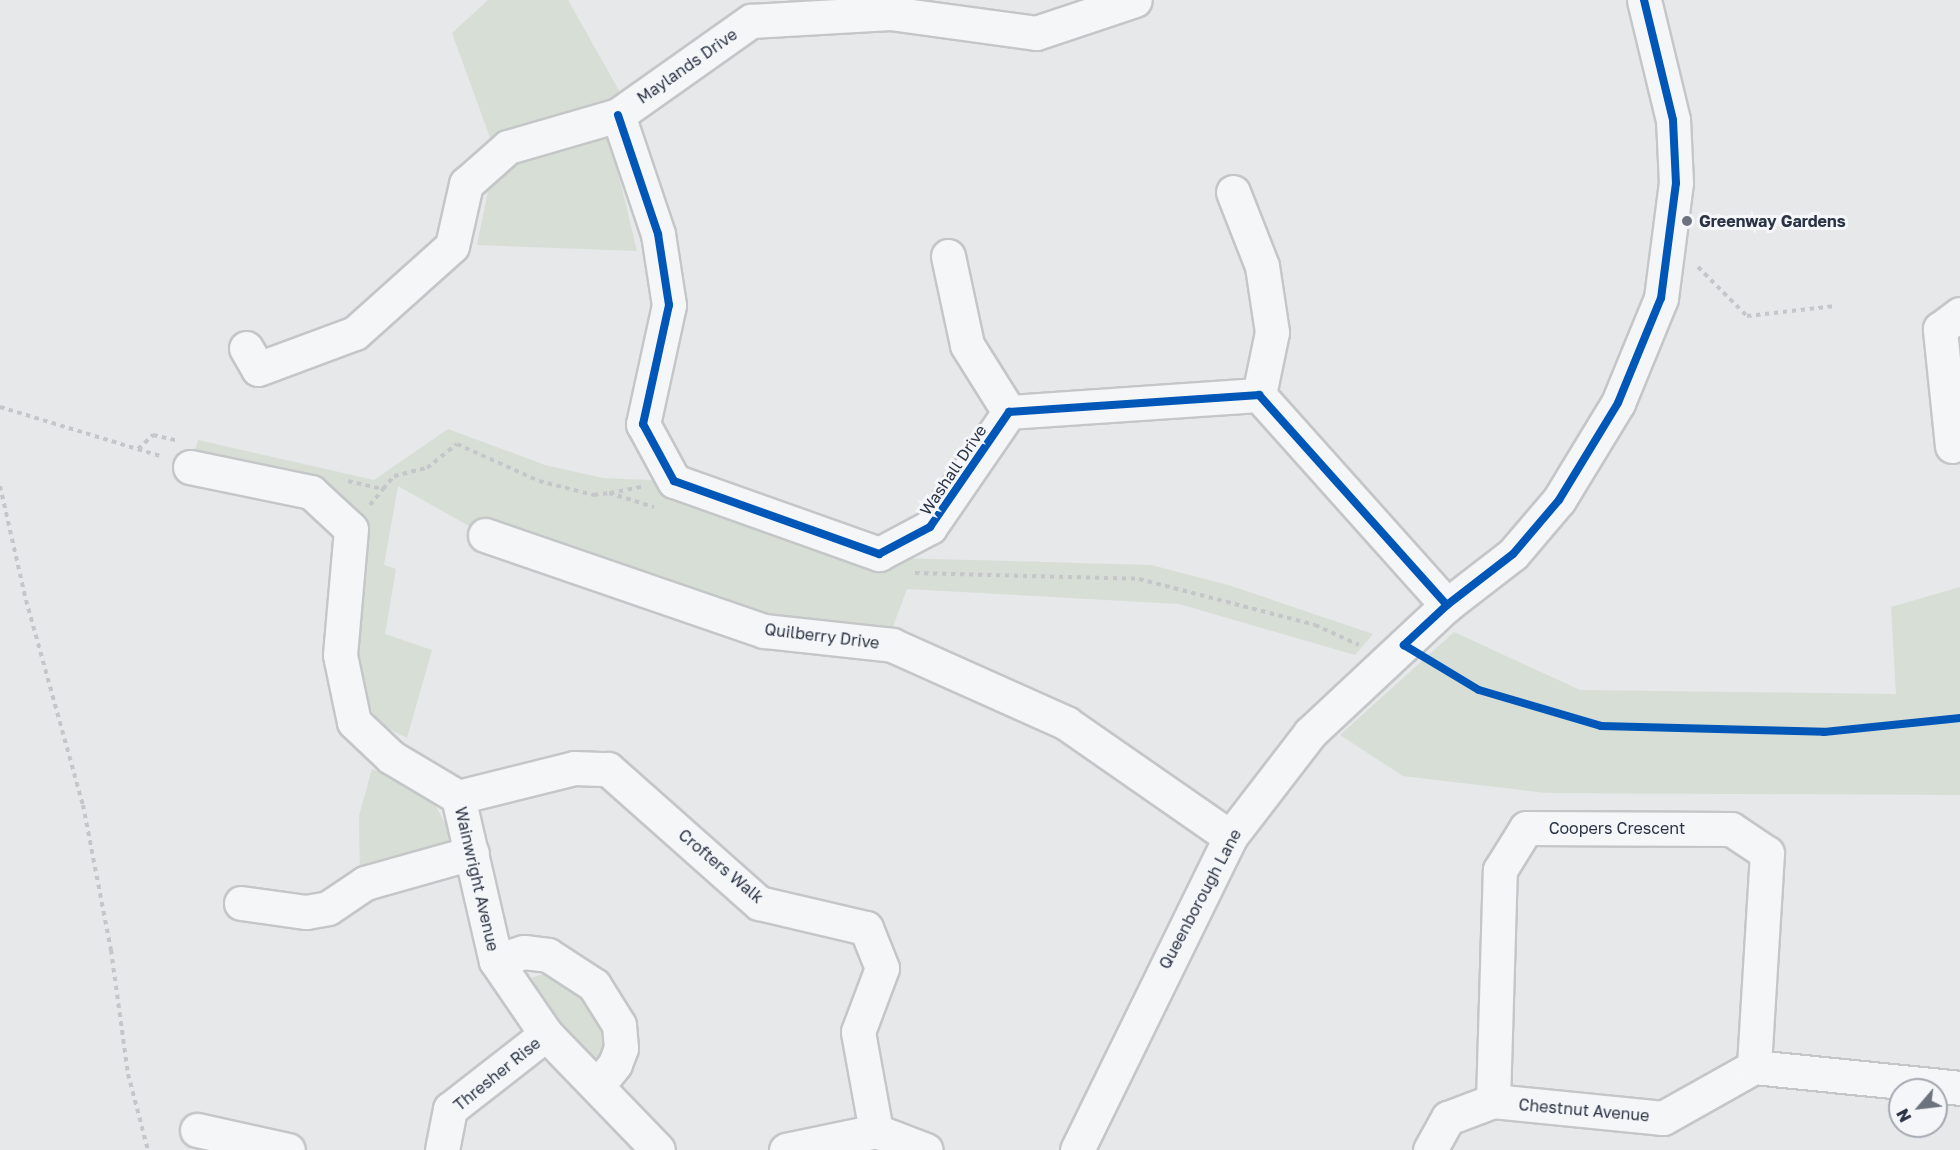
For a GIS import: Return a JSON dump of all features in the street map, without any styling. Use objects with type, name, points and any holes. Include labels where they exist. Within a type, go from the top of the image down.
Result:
[{"type":"street","name":"Maylands Drive","points":[[246,348],[258,369],[355,333],[452,246],[466,184],[508,147],[618,115],[751,21],[890,13],[1036,33],[1135,0]]},
{"type":"street","name":"Queenborough Lane","points":[[1077,1150],[1230,837],[1311,733],[1447,605],[1513,554],[1559,500],[1617,403],[1661,298],[1676,183],[1673,120],[1644,0]]},
{"type":"street","name":"Washall Drive","points":[[618,115],[658,234],[668,294],[669,305],[643,424],[674,481],[879,554],[930,527],[1009,412]]},
{"type":"street","points":[[1233,192],[1262,266],[1272,332],[1259,395]]},
{"type":"street","points":[[948,256],[967,345],[1009,412],[1259,395]]},
{"type":"street","points":[[1952,446],[1940,328],[1960,314]]},
{"type":"street","points":[[1259,395],[1447,605]]},
{"type":"street","name":"Wainwright Avenue","points":[[188,455],[311,492],[351,529],[340,655],[354,722],[391,758],[458,797],[496,961],[546,1034],[658,1150]]},
{"type":"street","name":"Quilberry Drive","points":[[485,534],[764,631],[892,645],[1066,723],[1230,837]]},
{"type":"street","name":"Crofters Walk","points":[[458,797],[574,768],[608,769],[759,903],[866,928],[882,968],[858,1032],[876,1131]]},
{"type":"street","name":"Coopers Crescent","points":[[1493,1101],[1500,870],[1526,828],[1731,829],[1767,853],[1754,1067]]},
{"type":"street","points":[[241,903],[306,912],[328,908],[365,884],[472,853]]},
{"type":"street","points":[[496,961],[524,952],[548,955],[594,985],[619,1025],[621,1048],[615,1064],[597,1086]]},
{"type":"street","name":"Thresher Rise","points":[[442,1150],[450,1109],[546,1034]]},
{"type":"street","points":[[1754,1067],[1960,1088]]},
{"type":"street","name":"Chestnut Avenue","points":[[1430,1150],[1448,1118],[1493,1101],[1663,1118],[1754,1067]]},
{"type":"street","points":[[197,1130],[288,1150]]},
{"type":"street","points":[[786,1150],[876,1131],[926,1150]]},
{"type":"path","points":[[1669,238],[1747,316],[1835,306]]},
{"type":"path","points":[[0,407],[138,449],[153,435],[188,455]]},
{"type":"path","points":[[338,479],[383,489],[394,476],[427,468],[457,444],[539,481],[594,495],[609,493],[658,509]]},
{"type":"path","points":[[0,486],[26,600],[83,805],[111,950],[128,1074],[148,1150]]},
{"type":"path","points":[[909,573],[1139,579],[1315,625],[1390,659]]},
{"type":"shaded area","points":[[488,0],[568,0],[622,96],[608,131],[637,251],[477,245],[489,186],[500,165],[452,33]]},
{"type":"shaded area","points":[[448,429],[545,465],[603,478],[674,481],[895,558],[1151,565],[1228,585],[1373,634],[1355,655],[1179,604],[907,589],[892,629],[767,613],[485,535],[398,486],[384,565],[396,569],[385,634],[432,650],[407,738],[377,723],[347,655],[351,529],[311,492],[190,467],[198,440],[374,480]]},
{"type":"shaded area","points":[[1960,587],[1960,795],[1546,793],[1403,776],[1340,735],[1454,632],[1580,690],[1896,694],[1891,607]]},
{"type":"shaded area","points":[[372,769],[428,793],[459,847],[360,877],[359,816]]},
{"type":"shaded area","points":[[551,972],[581,983],[617,1027],[612,1087],[546,1034],[527,979]]},
{"type":"cycle path","points":[[1644,0],[1673,120],[1676,183],[1661,298],[1618,403],[1559,500],[1513,554],[1447,605],[1404,645],[1479,690],[1601,726],[1824,732],[1960,718]]},
{"type":"cycle path","points":[[618,115],[658,234],[669,305],[643,424],[674,481],[879,554],[930,527],[1009,412],[1259,395],[1447,605]]},
{"type":"place","name":"Greenway Gardens","points":[[1687,221]]}]
